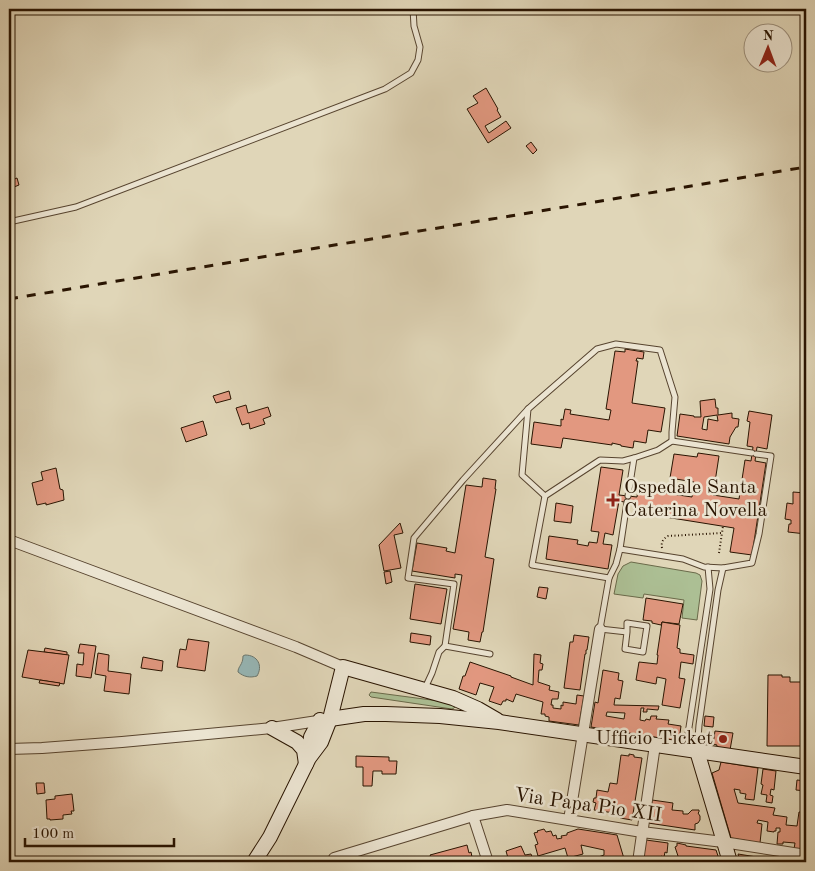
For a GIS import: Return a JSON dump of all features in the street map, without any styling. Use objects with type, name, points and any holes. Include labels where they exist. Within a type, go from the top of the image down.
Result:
[{"type":"main road","points":[[254,862],[270,837],[308,761],[311,737],[325,720],[343,667],[453,698],[478,708],[499,722]]},
{"type":"main road","points":[[325,720],[364,714],[440,716],[499,722],[655,745],[690,745],[806,767]]},
{"type":"main road","points":[[272,728],[297,742],[304,750],[308,761]]},
{"type":"main road","points":[[690,745],[730,862]]},
{"type":"street","points":[[9,540],[296,647],[343,667]]},
{"type":"street","points":[[569,820],[600,629]]},
{"type":"street","points":[[9,749],[42,748],[272,728],[325,720]]},
{"type":"street","points":[[638,862],[655,745]]},
{"type":"street","name":"Via Papa Pio XII","points":[[335,860],[473,816],[507,810],[642,832],[806,855]]},
{"type":"street","points":[[473,816],[488,862]]},
{"type":"lane","points":[[9,222],[76,207],[385,88],[411,73],[418,60],[420,47],[414,26],[413,9]]},
{"type":"lane","points":[[424,690],[432,673],[438,652],[445,646],[454,584],[408,578],[414,538],[463,480],[528,410],[597,349],[616,344],[660,350],[675,397],[672,441]]},
{"type":"lane","points":[[528,410],[522,475],[545,496]]},
{"type":"lane","points":[[608,578],[532,565],[545,496],[600,460],[623,461],[658,450],[672,441],[771,456],[759,534],[752,563],[723,568],[708,567],[664,556],[620,549]]},
{"type":"lane","points":[[627,632],[600,629],[608,578],[616,564],[620,549],[634,458]]},
{"type":"lane","points":[[690,745],[710,589],[708,567]]},
{"type":"lane","points":[[690,745],[698,737],[718,590],[723,568]]},
{"type":"lane","points":[[627,623],[647,626],[643,652],[625,649],[627,632],[627,623]]},
{"type":"lane","points":[[445,646],[490,654]]},
{"type":"lane","points":[[690,745],[698,737]]},
{"type":"path","points":[[719,553],[722,526]]},
{"type":"path","points":[[664,556],[662,541],[668,536],[722,533]]},
{"type":"path","points":[[220,859],[223,862]]},
{"type":"green space","points":[[631,562],[700,575],[702,581],[697,620],[682,618],[684,600],[644,594],[643,598],[614,594],[618,574],[623,566]]},
{"type":"green space","points":[[371,692],[454,703],[456,706],[452,709],[371,697],[369,695]]},
{"type":"water","points":[[245,655],[253,657],[258,662],[259,672],[257,676],[247,677],[238,672]]},
{"type":"building","points":[[486,88],[501,117],[485,126],[489,133],[506,121],[511,128],[488,143],[467,109],[478,103],[473,96]]},
{"type":"building","points":[[531,142],[537,150],[533,154],[526,146]]},
{"type":"building","points":[[17,178],[19,185],[9,189],[9,181]]},
{"type":"building","points":[[625,349],[644,352],[643,359],[637,358],[636,361],[638,361],[632,403],[665,408],[661,432],[648,430],[646,443],[634,441],[633,448],[612,443],[612,445],[563,438],[561,448],[531,444],[534,422],[561,426],[561,419],[563,420],[565,409],[571,410],[570,414],[609,420],[611,410],[606,409],[615,351],[625,352]]},
{"type":"building","points":[[229,391],[231,399],[216,403],[213,396]]},
{"type":"building","points":[[715,399],[718,415],[732,413],[732,418],[739,419],[738,427],[736,427],[730,437],[729,444],[677,436],[680,414],[701,417],[700,401]],"holes":[[[717,415],[718,421],[708,419],[707,430],[702,429],[704,417]]]},
{"type":"building","points":[[246,405],[248,413],[268,407],[271,416],[263,419],[265,424],[250,429],[249,423],[242,425],[236,408]]},
{"type":"building","points":[[749,411],[772,415],[767,449],[757,447],[755,461],[766,463],[752,555],[730,552],[734,528],[634,512],[635,504],[619,501],[613,535],[605,533],[603,544],[612,545],[608,569],[546,559],[549,536],[578,540],[577,544],[588,546],[589,542],[597,543],[599,532],[591,531],[601,467],[623,470],[619,495],[637,497],[638,489],[692,497],[694,482],[670,478],[674,454],[697,457],[698,453],[719,456],[713,495],[739,499],[745,460],[751,461],[753,447],[747,446],[750,422],[747,421]]},
{"type":"building","points":[[203,421],[207,435],[186,442],[181,428]]},
{"type":"building","points":[[56,468],[64,500],[46,505],[46,503],[37,505],[32,483],[43,480],[41,472]]},
{"type":"building","points":[[483,478],[496,480],[496,489],[485,557],[494,559],[480,642],[468,640],[469,632],[453,629],[462,575],[455,574],[455,578],[412,571],[417,543],[447,548],[446,551],[455,553],[466,485],[482,487]]},
{"type":"building","points":[[793,492],[806,493],[806,534],[788,532],[791,520],[785,519],[787,503],[793,504]]},
{"type":"building","points":[[556,503],[573,506],[571,523],[554,521]]},
{"type":"building","points":[[400,523],[403,533],[394,535],[401,568],[384,571],[379,545]]},
{"type":"building","points":[[390,571],[392,582],[386,584],[384,572]]},
{"type":"building","points":[[415,584],[447,589],[441,624],[410,619]]},
{"type":"building","points":[[539,587],[548,588],[546,599],[537,597]]},
{"type":"building","points":[[646,598],[683,604],[679,624],[662,622],[661,625],[643,620]]},
{"type":"building","points":[[662,622],[680,625],[677,648],[680,649],[680,653],[694,655],[693,664],[681,662],[679,678],[685,679],[680,708],[662,705],[666,679],[657,677],[656,684],[636,680],[639,662],[657,664]]},
{"type":"building","points":[[411,633],[431,636],[430,645],[410,642]]},
{"type":"building","points":[[574,635],[589,637],[580,690],[564,688],[570,642],[573,642]]},
{"type":"building","points":[[188,639],[209,642],[205,671],[177,667],[180,649],[186,650]]},
{"type":"building","points":[[80,644],[96,646],[91,678],[76,676],[77,664],[83,665],[84,653],[78,653]]},
{"type":"building","points":[[45,648],[67,652],[67,655],[44,652]]},
{"type":"building","points":[[28,650],[69,655],[64,684],[22,677]]},
{"type":"building","points":[[98,653],[109,655],[108,671],[131,674],[129,694],[104,691],[106,676],[95,674]]},
{"type":"building","points":[[534,654],[541,655],[540,663],[543,664],[542,670],[539,670],[538,682],[550,686],[549,690],[559,692],[558,699],[552,699],[551,705],[553,705],[553,708],[561,709],[563,702],[576,704],[577,695],[584,696],[579,725],[549,721],[549,717],[541,714],[543,702],[516,694],[513,702],[506,699],[501,705],[489,701],[494,687],[480,683],[476,695],[459,689],[470,662],[533,685]]},
{"type":"building","points":[[143,657],[163,661],[162,671],[141,668]]},
{"type":"building","points":[[603,670],[619,673],[618,680],[623,681],[620,699],[615,698],[614,705],[659,706],[658,710],[647,709],[647,712],[643,712],[644,708],[641,708],[640,720],[650,720],[651,716],[657,716],[656,719],[669,720],[668,724],[681,726],[679,741],[591,727],[595,702],[598,703]],"holes":[[[607,712],[625,713],[624,719],[606,716]]]},
{"type":"building","points":[[768,675],[790,677],[790,682],[806,682],[805,746],[767,746]]},
{"type":"building","points":[[40,680],[60,683],[59,686],[39,683]]},
{"type":"building","points":[[705,716],[714,717],[713,727],[704,726]]},
{"type":"building","name":"Ufficio Ticket","points":[[715,731],[733,733],[730,750],[716,748],[717,745],[713,744]]},
{"type":"building","points":[[629,754],[642,758],[632,820],[620,818],[621,814],[594,810],[596,803],[593,802],[594,798],[596,798],[597,790],[608,792],[610,783],[617,784],[621,755],[629,756]]},
{"type":"building","points":[[356,756],[389,757],[389,761],[397,761],[396,774],[382,774],[382,771],[373,771],[372,786],[363,786],[363,767],[356,767]]},
{"type":"building","points":[[721,762],[758,768],[754,800],[745,799],[746,794],[734,789],[738,803],[775,808],[773,815],[787,817],[786,825],[797,826],[799,812],[805,812],[806,851],[794,849],[795,843],[783,842],[783,844],[777,844],[780,828],[776,828],[774,832],[767,831],[768,822],[758,820],[757,823],[762,824],[760,843],[731,838],[712,773],[719,770]]},
{"type":"building","points":[[763,769],[776,771],[774,790],[771,789],[770,795],[773,796],[772,803],[766,802],[767,795],[761,794]]},
{"type":"building","points":[[797,780],[806,781],[806,791],[796,790]]},
{"type":"building","points":[[36,783],[44,783],[45,793],[37,794]]},
{"type":"building","points":[[72,794],[74,811],[71,811],[72,814],[63,815],[63,819],[47,819],[46,800],[55,799],[55,796]]},
{"type":"building","points":[[652,800],[673,803],[672,810],[683,811],[683,814],[688,814],[692,810],[699,810],[700,820],[695,824],[695,830],[648,823]]},
{"type":"building","points":[[544,829],[546,832],[551,831],[553,836],[556,835],[557,839],[578,829],[617,835],[625,862],[591,862],[590,860],[604,855],[604,850],[581,845],[583,854],[568,858],[565,848],[538,856],[535,845],[538,844],[534,833]]},
{"type":"building","points":[[646,840],[668,843],[667,853],[665,852],[664,857],[661,856],[661,862],[643,862]]},
{"type":"building","points":[[677,843],[716,850],[720,862],[701,862],[701,859],[696,859],[696,862],[680,862],[675,847]]},
{"type":"building","points":[[467,845],[472,857],[459,862],[425,862],[424,859],[431,857],[430,855]]},
{"type":"building","points":[[521,846],[525,855],[531,854],[534,862],[503,862],[508,858],[506,851]]},
{"type":"building","points":[[738,854],[769,859],[769,862],[741,862]]},
{"type":"railway","points":[[9,299],[806,167]]},
{"type":"place","name":"Ospedale Santa Caterina Novella","points":[[613,500]]},
{"type":"place","name":"Ufficio Ticket","points":[[723,739]]}]
